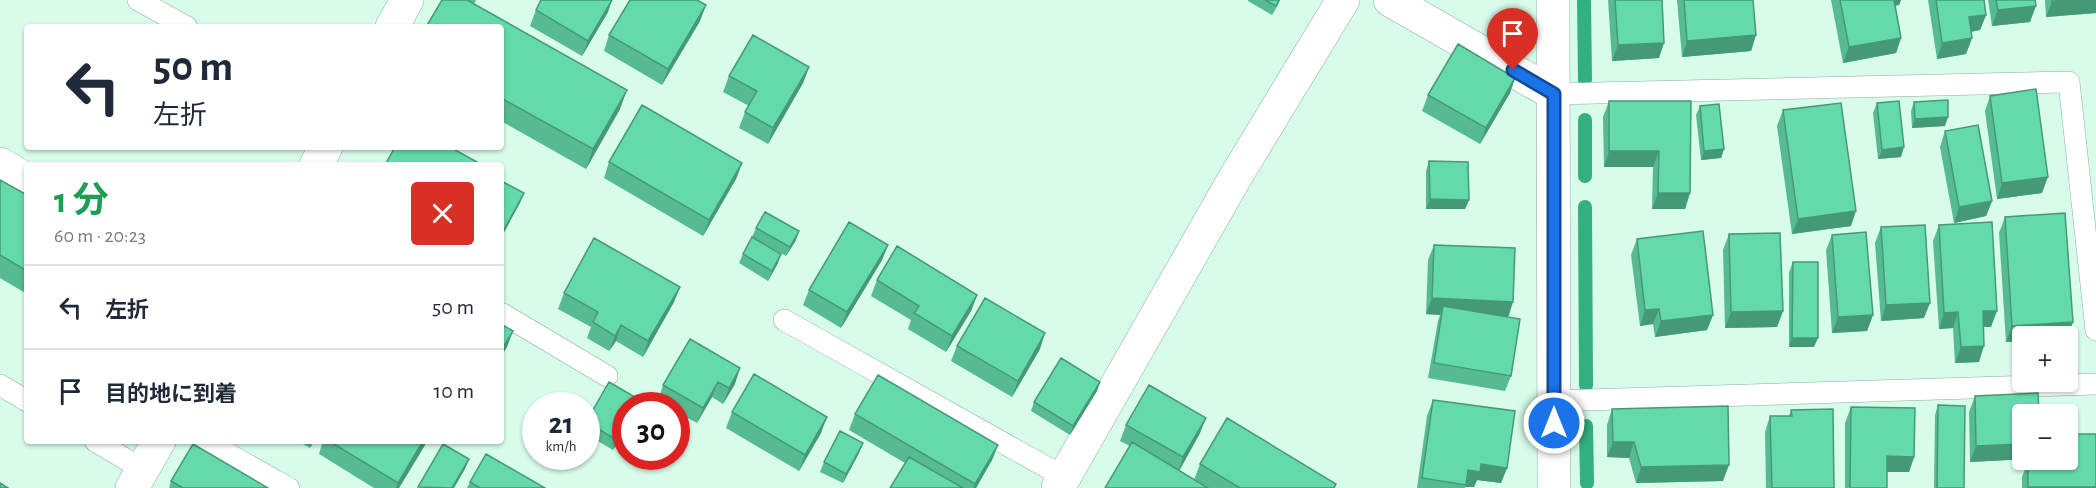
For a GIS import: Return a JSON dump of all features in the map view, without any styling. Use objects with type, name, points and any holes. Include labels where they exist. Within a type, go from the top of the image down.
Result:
[{"type":"street","points":[[394,24],[407,0]]},
{"type":"street","points":[[1061,482],[1236,176],[1343,0]]},
{"type":"street","points":[[1390,0],[1554,94]]},
{"type":"street","points":[[1553,0],[1554,488]]},
{"type":"street","points":[[0,164],[24,178]]},
{"type":"street","points":[[137,478],[157,444]]},
{"type":"lane","points":[[138,0],[182,24]]},
{"type":"lane","points":[[1554,94],[2068,82],[2096,330]]},
{"type":"lane","points":[[504,315],[607,376]]},
{"type":"lane","points":[[784,320],[1061,482]]},
{"type":"lane","points":[[1554,401],[2096,384]]},
{"type":"lane","points":[[0,385],[24,399]]},
{"type":"lane","points":[[98,444],[137,478]]},
{"type":"lane","points":[[210,444],[289,488]]},
{"type":"building","points":[[442,0],[467,0],[627,90],[593,149],[504,100],[504,24],[428,24]]},
{"type":"building","points":[[541,0],[612,0],[588,41],[536,10]]},
{"type":"building","points":[[630,0],[697,0],[706,5],[668,69],[609,35]]},
{"type":"building","points":[[1265,0],[1279,0],[1276,6]]},
{"type":"building","points":[[1615,0],[1662,0],[1664,43],[1618,45]]},
{"type":"building","points":[[1684,0],[1753,0],[1756,35],[1687,41]]},
{"type":"building","points":[[1840,0],[1894,0],[1901,38],[1849,47]]},
{"type":"building","points":[[1936,0],[1984,0],[1986,15],[1969,17],[1972,38],[1942,43]]},
{"type":"building","points":[[1996,0],[2035,0],[2036,6],[1998,10]]},
{"type":"building","points":[[753,35],[809,67],[773,128],[745,112],[757,91],[729,76]]},
{"type":"building","points":[[1458,44],[1515,78],[1486,128],[1428,95]]},
{"type":"building","points":[[2036,89],[2048,177],[2002,183],[1990,96]]},
{"type":"building","points":[[1948,100],[1948,117],[1915,119],[1914,102]]},
{"type":"building","points":[[1609,101],[1691,101],[1690,193],[1658,193],[1659,151],[1609,151]]},
{"type":"building","points":[[1899,101],[1904,147],[1882,150],[1877,103]]},
{"type":"building","points":[[1841,103],[1856,211],[1798,219],[1783,110]]},
{"type":"building","points":[[1719,104],[1724,149],[1704,151],[1700,106]]},
{"type":"building","points":[[642,105],[742,163],[709,220],[609,162]]},
{"type":"building","points":[[1978,125],[1992,201],[1959,207],[1945,131]]},
{"type":"building","points":[[393,150],[455,150],[477,162],[387,162]]},
{"type":"building","points":[[1429,161],[1468,162],[1469,200],[1430,199]]},
{"type":"building","points":[[0,180],[24,193],[24,269],[0,255]]},
{"type":"building","points":[[504,183],[524,193],[504,230]]},
{"type":"building","points":[[765,212],[799,231],[790,247],[756,228]]},
{"type":"building","points":[[2065,213],[2073,322],[2012,326],[2005,217]]},
{"type":"building","points":[[849,222],[888,245],[847,312],[809,290]]},
{"type":"building","points":[[1992,222],[1997,311],[1983,311],[1984,346],[1961,347],[1958,312],[1944,313],[1939,225]]},
{"type":"building","points":[[1925,225],[1930,303],[1886,305],[1881,227]]},
{"type":"building","points":[[1703,231],[1713,315],[1661,321],[1659,309],[1645,310],[1637,239]]},
{"type":"building","points":[[1866,232],[1873,315],[1838,317],[1832,235]]},
{"type":"building","points":[[1780,233],[1783,311],[1731,312],[1729,234]]},
{"type":"building","points":[[752,237],[781,254],[772,271],[743,254]]},
{"type":"building","points":[[594,238],[680,287],[648,341],[621,325],[615,336],[593,322],[598,312],[564,293]]},
{"type":"building","points":[[1434,245],[1515,248],[1513,302],[1432,298]]},
{"type":"building","points":[[897,246],[977,295],[952,336],[914,313],[919,306],[877,280]]},
{"type":"building","points":[[1793,262],[1818,262],[1818,338],[1792,338]]},
{"type":"building","points":[[985,298],[1045,333],[1018,381],[957,346]]},
{"type":"building","points":[[1443,306],[1520,319],[1511,376],[1434,363]]},
{"type":"building","points":[[504,326],[513,331],[504,346]]},
{"type":"building","points":[[690,339],[740,368],[729,388],[718,382],[703,408],[690,401],[690,392],[675,392],[663,385]]},
{"type":"building","points":[[1061,358],[1100,382],[1073,426],[1034,402]]},
{"type":"building","points":[[754,374],[827,417],[805,455],[732,412]]},
{"type":"building","points":[[878,375],[998,445],[975,484],[855,414]]},
{"type":"building","points":[[609,382],[626,392],[612,392],[612,437],[600,430],[600,398]]},
{"type":"building","points":[[1149,385],[1206,418],[1183,457],[1126,425]]},
{"type":"building","points":[[2038,393],[2039,404],[2012,404],[2012,444],[1976,446],[1975,396]]},
{"type":"building","points":[[1433,400],[1515,411],[1507,468],[1481,464],[1480,472],[1468,470],[1466,485],[1422,478]]},
{"type":"building","points":[[1938,405],[1965,406],[1964,488],[1937,488]]},
{"type":"building","points":[[1728,406],[1729,465],[1641,467],[1634,442],[1613,442],[1612,409]]},
{"type":"building","points":[[1851,407],[1915,408],[1914,457],[1887,456],[1887,488],[1850,488]]},
{"type":"building","points":[[1833,409],[1834,488],[1772,488],[1770,416],[1792,416],[1791,410]]},
{"type":"building","points":[[1227,418],[1336,484],[1334,488],[1240,488],[1200,464]]},
{"type":"building","points":[[840,431],[863,443],[846,474],[824,462]]},
{"type":"building","points":[[2078,434],[2096,434],[2096,487],[2028,487],[2028,470],[2078,470]]},
{"type":"building","points":[[1132,442],[1208,488],[1105,488]]},
{"type":"building","points":[[193,444],[268,488],[183,488],[171,481]]},
{"type":"building","points":[[334,444],[421,444],[398,483]]},
{"type":"building","points":[[443,444],[469,459],[452,488],[418,487]]},
{"type":"building","points":[[486,454],[545,488],[480,488],[470,482]]},
{"type":"building","points":[[909,457],[963,488],[890,488]]},
{"type":"waterway","points":[[1584,0],[1585,80]]},
{"type":"waterway","points":[[1585,120],[1585,176]]},
{"type":"waterway","points":[[1585,207],[1586,385]]},
{"type":"waterway","points":[[1586,426],[1587,483]]},
{"type":"route","points":[[1513,70],[1554,94],[1554,423]]}]
